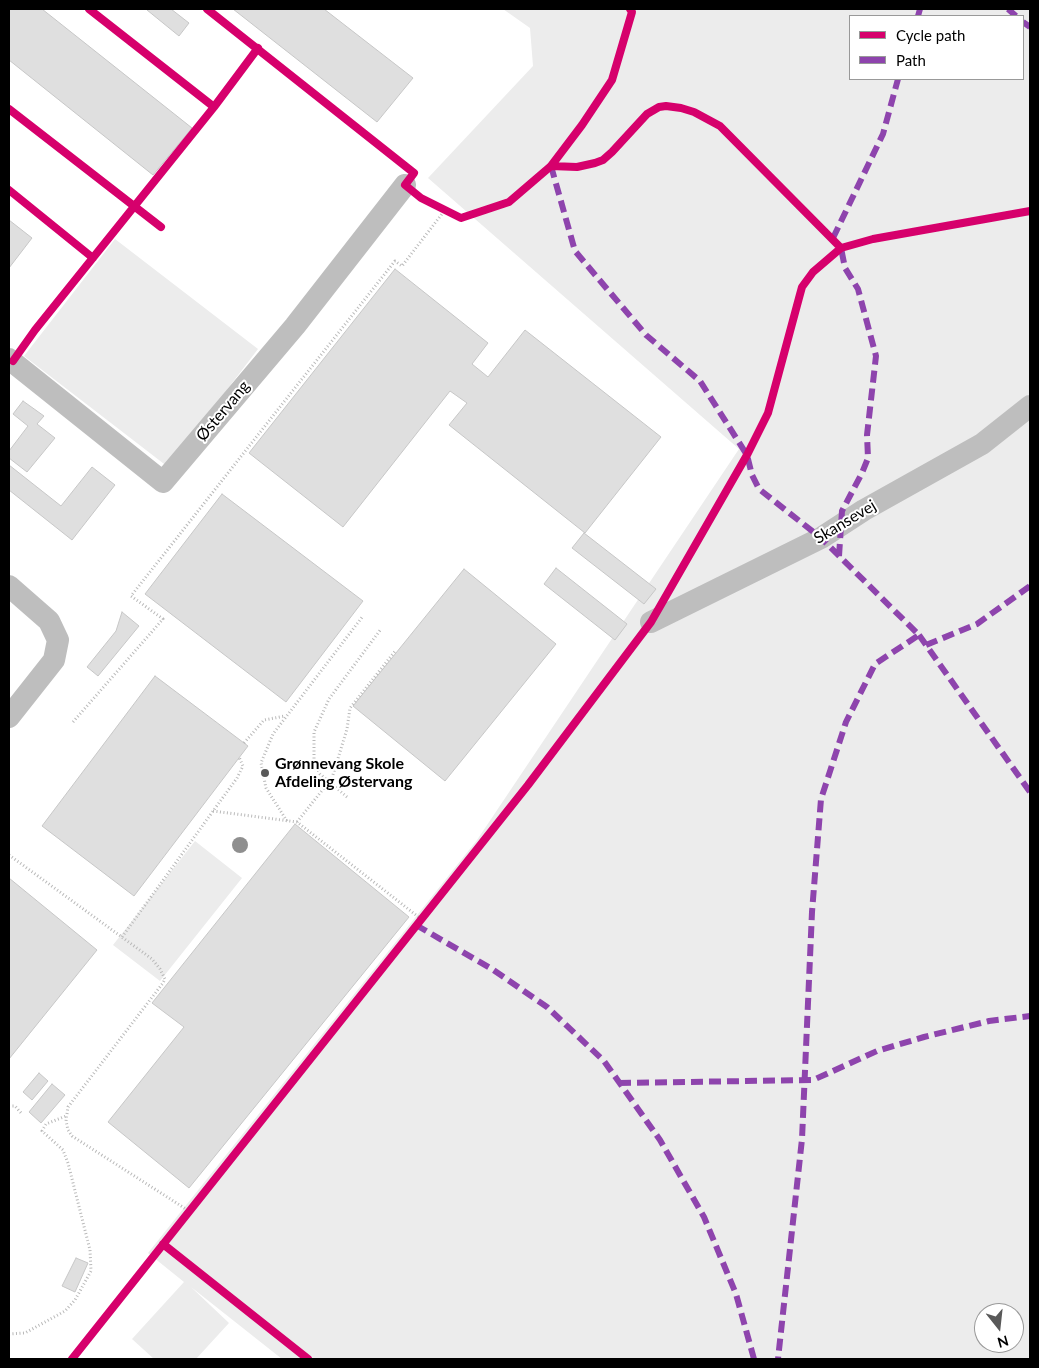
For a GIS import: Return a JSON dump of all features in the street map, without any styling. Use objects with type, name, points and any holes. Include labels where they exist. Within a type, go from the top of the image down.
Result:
[{"type":"street","name":"Østervang","points":[[9,358],[163,482],[295,326],[405,185]]},
{"type":"street","name":"Skansevej","points":[[651,622],[822,538],[864,510],[982,444],[1030,406]]},
{"type":"street","points":[[9,586],[48,621],[58,640],[54,660],[9,717]]},
{"type":"path","points":[[437,206],[453,214]]},
{"type":"path","points":[[73,722],[163,619],[131,596],[395,261],[402,266],[445,210]]},
{"type":"path","points":[[287,820],[266,788],[261,763],[273,734],[363,616]]},
{"type":"path","points":[[346,797],[320,774],[314,762],[314,732],[329,699],[381,628]]},
{"type":"path","points":[[297,822],[332,778],[347,729],[350,708],[396,650]]},
{"type":"path","points":[[244,743],[264,720],[286,716]]},
{"type":"path","points":[[122,937],[237,778],[244,766],[239,757]]},
{"type":"path","points":[[213,812],[297,822],[419,922],[427,912]]},
{"type":"path","points":[[9,855],[152,959],[160,969],[165,979],[164,983],[68,1107],[68,1130],[72,1136],[186,1214],[195,1204]]},
{"type":"path","points":[[9,1106],[15,1106],[22,1114]]},
{"type":"path","points":[[9,1334],[25,1332],[65,1311],[75,1300],[91,1271],[90,1250],[68,1163],[63,1150],[42,1131],[46,1124],[67,1116]]},
{"type":"shaded area","points":[[503,9],[1030,9],[1030,1359],[282,1359],[191,1287],[229,1323],[196,1359],[154,1359],[132,1339],[184,1282],[148,1253],[477,840],[739,449],[428,178],[533,66],[530,28]]},
{"type":"shaded area","points":[[115,239],[258,349],[168,467],[24,356]]},
{"type":"shaded area","points":[[195,841],[242,878],[160,981],[113,945]]},
{"type":"building","points":[[9,9],[42,9],[192,128],[153,175],[9,60]]},
{"type":"building","points":[[148,9],[171,9],[189,23],[179,36]]},
{"type":"building","points":[[233,9],[324,9],[413,78],[377,122]]},
{"type":"building","points":[[9,220],[32,238],[9,268]]},
{"type":"building","points":[[395,269],[488,343],[472,364],[488,377],[525,330],[661,437],[585,533],[449,425],[467,403],[450,391],[343,527],[249,453]]},
{"type":"building","points":[[23,401],[44,416],[37,424],[55,438],[27,472],[9,458],[9,451],[28,426],[13,414]]},
{"type":"building","points":[[9,465],[61,506],[92,467],[115,485],[72,540],[9,490]]},
{"type":"building","points":[[222,494],[363,601],[286,702],[145,594]]},
{"type":"building","points":[[584,533],[656,589],[644,604],[572,548]]},
{"type":"building","points":[[556,568],[627,624],[615,640],[544,584]]},
{"type":"building","points":[[464,569],[556,644],[445,781],[353,706]]},
{"type":"building","points":[[122,612],[139,626],[98,676],[87,667],[116,631]]},
{"type":"building","points":[[155,676],[248,746],[134,896],[42,826]]},
{"type":"building","points":[[295,824],[409,917],[189,1188],[108,1122],[184,1027],[152,1003]]},
{"type":"building","points":[[9,878],[97,950],[9,1059]]},
{"type":"building","points":[[39,1073],[48,1081],[32,1100],[23,1092]]},
{"type":"building","points":[[52,1084],[65,1095],[41,1123],[29,1112]]},
{"type":"building","points":[[76,1258],[88,1263],[75,1292],[62,1286]]},
{"type":"marked path","points":[[918,15],[920,9]]},
{"type":"marked path","points":[[1008,9],[1015,15]]},
{"type":"marked path","points":[[1024,23],[1030,27]]},
{"type":"marked path","points":[[833,238],[883,134],[898,80]]},
{"type":"marked path","points":[[551,166],[575,251],[646,335],[700,381],[747,455],[752,475],[759,489],[821,538],[919,635],[875,664],[846,722],[821,799],[812,912],[802,1139],[778,1359]]},
{"type":"marked path","points":[[839,556],[842,511],[868,458],[867,435],[876,356],[858,289],[845,268],[841,248]]},
{"type":"marked path","points":[[926,645],[977,624],[1030,586]]},
{"type":"marked path","points":[[919,635],[1030,792]]},
{"type":"marked path","points":[[416,925],[492,969],[547,1007],[604,1061],[660,1140],[704,1217],[736,1294],[754,1359]]},
{"type":"marked path","points":[[619,1083],[813,1080],[877,1051],[924,1037],[989,1021],[1030,1016]]},
{"type":"cycle path","points":[[89,9],[214,107]]},
{"type":"cycle path","points":[[207,9],[414,173],[405,185],[421,198],[461,218],[509,202],[551,166],[582,125],[612,80],[632,12],[630,9]]},
{"type":"cycle path","points":[[13,361],[35,330],[214,107],[258,48]]},
{"type":"cycle path","points":[[551,166],[577,167],[603,160],[647,114],[659,107],[681,108],[694,112],[720,126],[841,248]]},
{"type":"cycle path","points":[[9,109],[161,227]]},
{"type":"cycle path","points":[[9,190],[93,258]]},
{"type":"cycle path","points":[[72,1359],[528,785],[651,622],[747,455],[768,413],[802,287],[813,272],[841,248],[873,239],[1030,211]]},
{"type":"cycle path","points":[[163,1244],[308,1359]]},
{"type":"place","name":"Grønnevang Skole Afdeling Østervang","points":[[265,773]]}]
